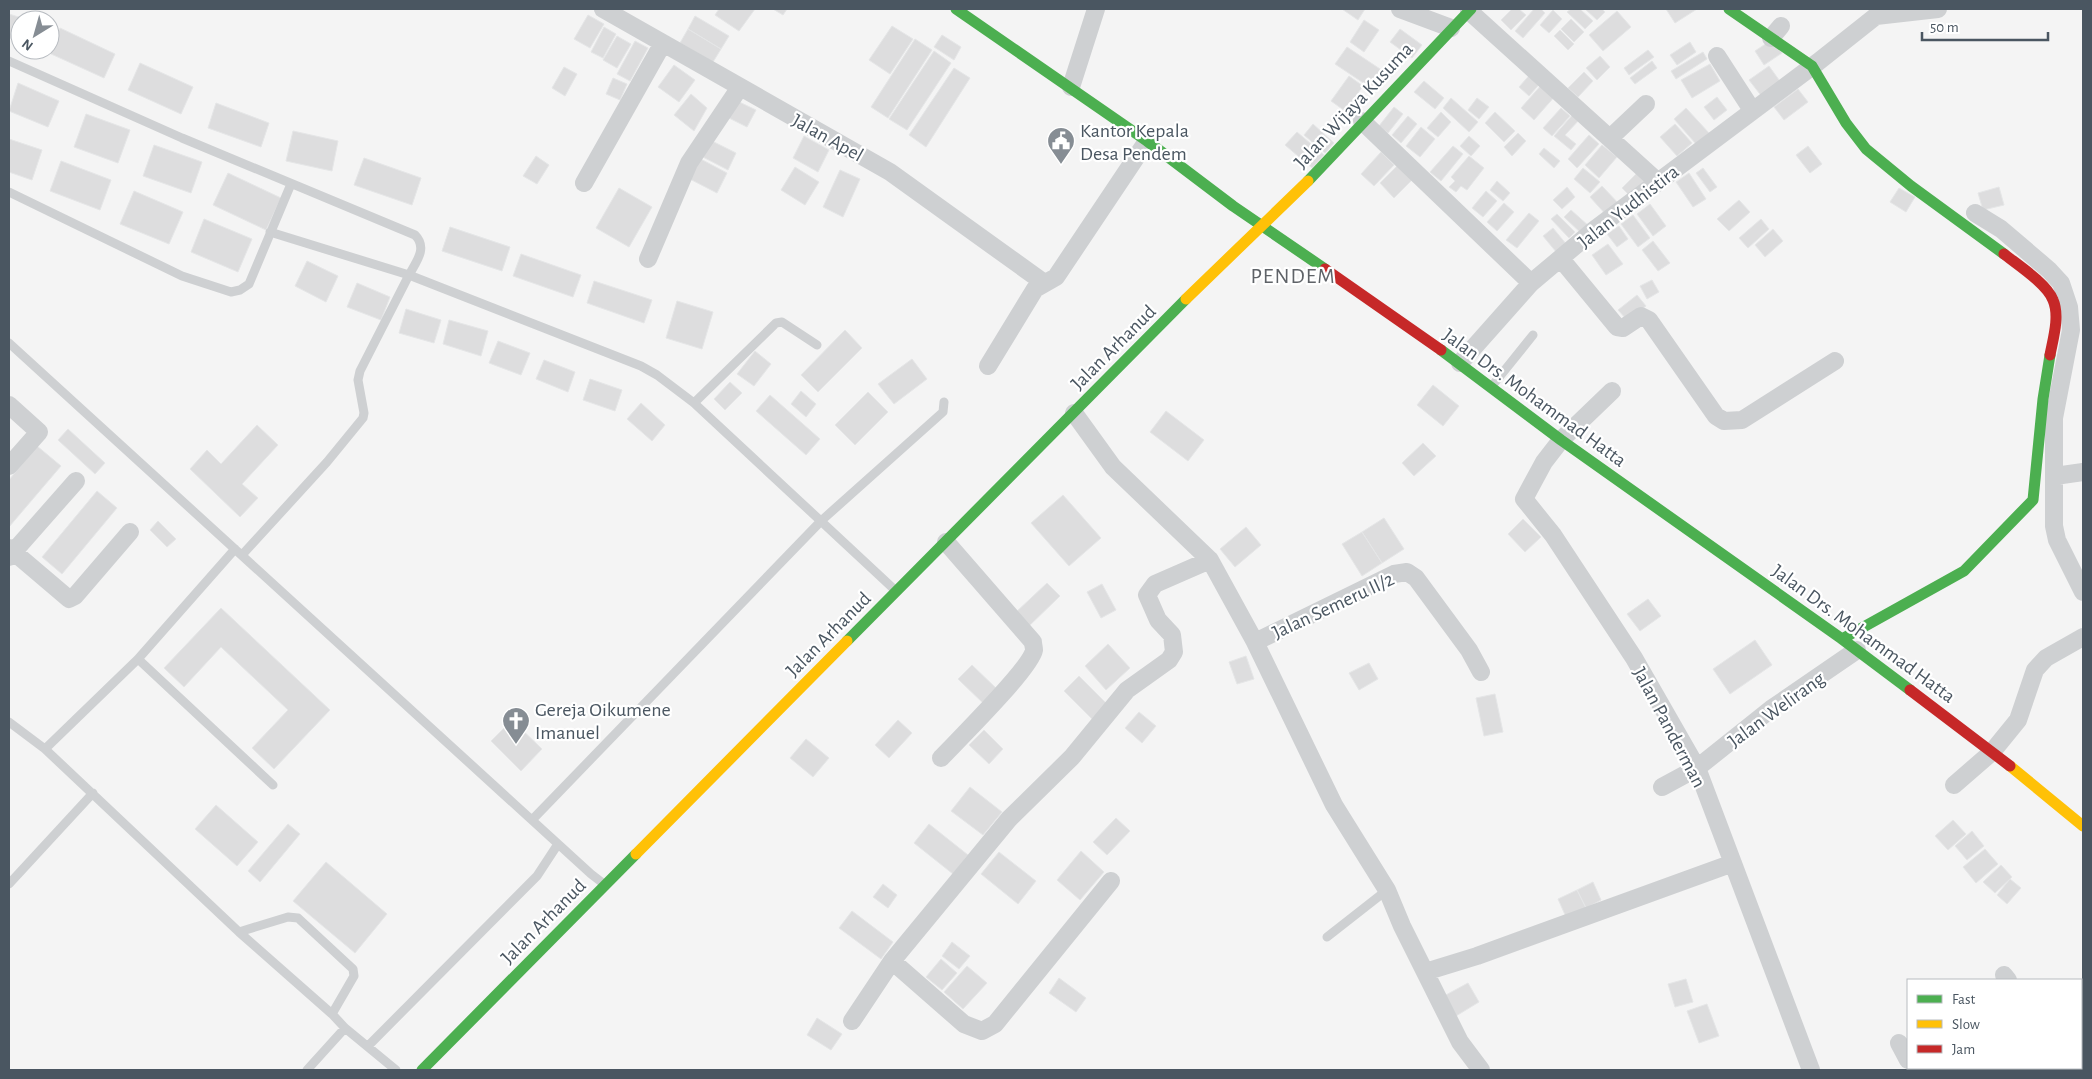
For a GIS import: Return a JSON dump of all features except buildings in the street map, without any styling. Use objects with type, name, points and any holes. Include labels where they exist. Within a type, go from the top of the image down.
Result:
[{"type":"street","name":"Jalan Apel","points":[[603,9],[890,172],[1043,282]]},
{"type":"street","name":"Jalan Drs. Mohammad Hatta","points":[[956,9],[1071,87],[1264,226],[1460,363],[1561,440],[1842,638],[1992,752],[2083,826]]},
{"type":"street","points":[[1071,87],[1096,9]]},
{"type":"street","points":[[1400,9],[1451,28]]},
{"type":"street","points":[[1729,9],[1775,32],[1818,62],[1846,124],[1866,149],[1911,186],[2050,270],[2061,283],[2070,307],[2054,418],[2054,526],[2057,540],[2083,592]]},
{"type":"street","points":[[1875,12],[1938,9]]},
{"type":"street","points":[[1470,10],[1658,182]]},
{"type":"street","name":"Jalan Wijaya Kusuma","points":[[1264,226],[1362,121],[1470,10]]},
{"type":"street","name":"Jalan Yudhistira","points":[[1460,363],[1531,283],[1594,230],[1818,62],[1875,12]]},
{"type":"street","points":[[584,183],[663,43]]},
{"type":"street","points":[[1717,56],[1752,110]]},
{"type":"street","points":[[648,259],[689,163],[740,87]]},
{"type":"street","points":[[1610,138],[1646,104]]},
{"type":"street","points":[[1362,121],[1531,283]]},
{"type":"street","points":[[988,366],[1035,288],[1043,282],[1056,277],[1147,141]]},
{"type":"street","points":[[1975,213],[1996,236]]},
{"type":"street","name":"Jalan Arhanud","points":[[422,1070],[1229,256],[1264,226]]},
{"type":"street","points":[[1560,259],[1617,327],[1623,328],[1641,316],[1649,320],[1716,416],[1724,421],[1742,420],[1835,361]]},
{"type":"street","points":[[1842,638],[1964,571],[2029,505],[2035,493],[2043,398],[2068,330]]},
{"type":"street","points":[[1561,440],[1612,391]]},
{"type":"street","points":[[9,405],[38,432],[9,466]]},
{"type":"street","points":[[1074,413],[1113,467],[1210,560],[1255,642],[1334,805],[1387,890],[1460,1042],[1481,1070]]},
{"type":"street","name":"Jalan Panderman","points":[[1561,440],[1544,462],[1524,499],[1552,535],[1634,658],[1697,768],[1811,1070]]},
{"type":"street","points":[[2055,476],[2083,472]]},
{"type":"street","points":[[76,481],[10,552],[69,598],[75,596],[130,532]]},
{"type":"street","points":[[2035,493],[2055,497]]},
{"type":"street","points":[[941,758],[1004,691],[1030,659],[1034,650],[1033,642],[946,542]]},
{"type":"street","points":[[852,1021],[892,961],[1009,819],[1072,757],[1127,690],[1168,660],[1174,652],[1172,635],[1158,620],[1147,594],[1155,584],[1210,560]]},
{"type":"street","name":"Jalan Semeru II/2","points":[[1255,642],[1394,574],[1407,572],[1416,578],[1436,604],[1468,650],[1480,672]]},
{"type":"street","points":[[1954,785],[1992,752],[2018,720],[2035,670],[2046,658],[2083,638]]},
{"type":"street","name":"Jalan Welirang","points":[[1662,787],[1697,768],[1771,709],[1856,650]]},
{"type":"street","points":[[1425,972],[1477,956],[1733,863]]},
{"type":"street","points":[[892,961],[964,1024],[982,1031],[995,1024],[1111,881]]},
{"type":"street","points":[[1899,1043],[1907,1058]]},
{"type":"lane","points":[[9,61],[290,184],[415,236],[420,241],[422,248],[364,359],[360,371],[358,380],[364,413],[363,418],[327,462],[242,555]]},
{"type":"lane","points":[[9,192],[182,276],[231,292],[240,290],[249,284],[290,184]]},
{"type":"lane","points":[[270,232],[409,275],[641,366],[657,375],[694,404],[896,592]]},
{"type":"lane","points":[[694,404],[776,323],[782,322],[817,345]]},
{"type":"lane","points":[[1491,387],[1533,335]]},
{"type":"lane","points":[[9,343],[591,874],[606,885]]},
{"type":"lane","points":[[532,820],[821,521],[943,412],[944,402]]},
{"type":"lane","points":[[45,749],[138,659],[235,549]]},
{"type":"lane","points":[[138,659],[273,785]]},
{"type":"lane","points":[[9,722],[45,749],[94,793],[239,932],[332,1014],[345,1028],[396,1070]]},
{"type":"lane","points":[[9,884],[94,793]]},
{"type":"lane","points":[[368,1046],[537,876],[558,844]]},
{"type":"lane","points":[[1327,937],[1387,890]]},
{"type":"lane","points":[[239,932],[288,917],[298,918],[313,931],[354,968],[354,976],[332,1014]]},
{"type":"lane","points":[[307,1070],[345,1028]]},
{"type":"traffic: fast","points":[[956,9],[1147,141],[1233,206],[1325,269]]},
{"type":"traffic: fast","points":[[1308,181],[1471,9]]},
{"type":"traffic: fast","points":[[1729,9],[1812,66],[1846,123],[1866,149],[1911,186],[2004,254]]},
{"type":"traffic: fast","points":[[847,641],[1186,299]]},
{"type":"traffic: fast","points":[[1441,350],[1561,440],[1842,639],[1910,690]]},
{"type":"traffic: fast","points":[[1842,639],[1964,571],[2033,500],[2043,399],[2050,355]]},
{"type":"traffic: fast","points":[[422,1070],[636,854]]},
{"type":"traffic: slow","points":[[1186,299],[1308,181]]},
{"type":"traffic: slow","points":[[636,854],[847,641]]},
{"type":"traffic: slow","points":[[2010,766],[2083,826]]},
{"type":"traffic: jam","points":[[2004,254],[2039,281],[2053,300],[2056,320],[2050,355]]},
{"type":"traffic: jam","points":[[1325,269],[1441,350]]},
{"type":"traffic: jam","points":[[1910,690],[2010,766]]},
{"type":"place","name":"Kantor Kepala Desa Pendem","points":[[1061,165]]},
{"type":"place","name":"Gereja Oikumene Imanuel","points":[[516,745]]},
{"type":"district","name":"PENDEM","points":[[1293,275]]}]
